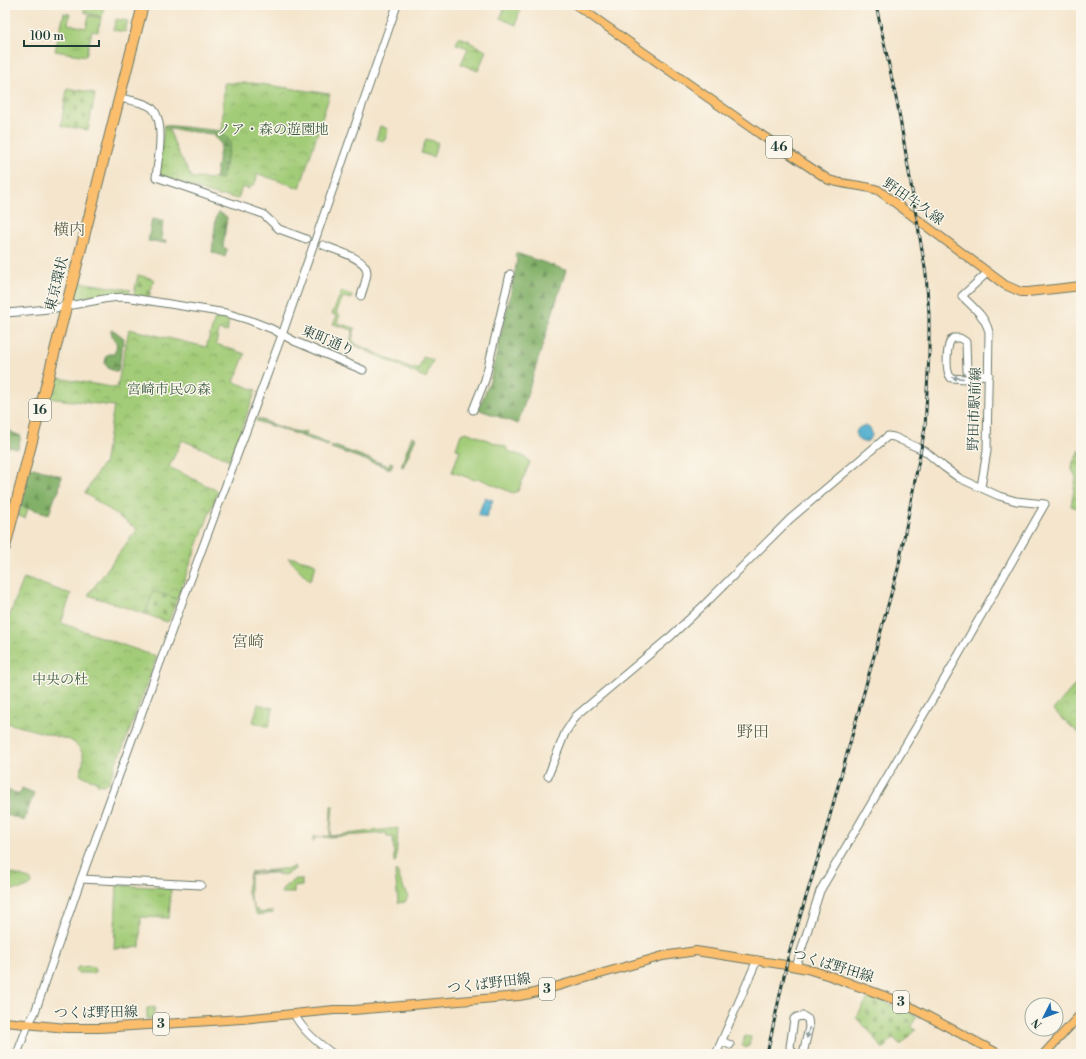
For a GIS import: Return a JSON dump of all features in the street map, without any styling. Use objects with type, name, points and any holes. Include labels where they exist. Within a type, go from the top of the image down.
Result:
[{"type":"highway","name":"東京環状","points":[[5,547],[137,5]]},
{"type":"highway","name":"東京環状","points":[[5,522],[144,5]]},
{"type":"main road","name":"野田牛久線","points":[[576,5],[760,134],[829,180],[866,186],[878,190],[1005,285],[1021,292],[1081,286]]},
{"type":"main road","name":"つくば野田線","points":[[5,1022],[28,1025],[100,1028],[519,996],[663,956],[696,951],[757,960],[818,972],[885,996],[924,1014],[1000,1054]]},
{"type":"main road","points":[[1044,1054],[1081,1014]]},
{"type":"street","points":[[17,1054],[28,1025],[35,1012],[81,879],[178,612],[282,335],[397,5]]},
{"type":"street","points":[[120,98],[148,105],[156,114],[160,126],[156,177],[259,212],[266,216],[279,229],[306,239]]},
{"type":"street","points":[[323,246],[358,259],[365,264],[367,271],[361,296]]},
{"type":"street","name":"野田市駅前線","points":[[981,487],[987,451],[989,332],[984,318],[962,296],[987,273]]},
{"type":"street","points":[[473,410],[485,380],[510,274]]},
{"type":"street","name":"東町通り","points":[[5,313],[63,307],[122,296],[226,313],[249,320],[363,370]]},
{"type":"street","points":[[972,376],[967,371],[966,342],[960,338],[953,338],[948,344],[949,375],[954,379],[966,379],[972,376],[989,375]]},
{"type":"street","points":[[548,776],[565,733],[576,716],[670,637],[790,519],[888,436],[894,437],[925,451],[953,474],[1003,497],[1016,501],[1045,504],[820,891],[796,967]]},
{"type":"street","points":[[81,879],[201,885]]},
{"type":"street","points":[[716,1054],[757,960]]},
{"type":"street","points":[[294,1014],[309,1035],[332,1054]]},
{"type":"street","points":[[794,1054],[790,1047],[794,1019],[803,1016],[808,1019],[810,1024],[805,1052]]},
{"type":"street","points":[[722,1041],[730,1045]]},
{"type":"green space","points":[[85,5],[104,5],[102,17],[84,12]]},
{"type":"green space","points":[[506,5],[521,5],[516,25],[500,18]]},
{"type":"green space","points":[[64,13],[70,14],[68,24],[86,28],[89,15],[101,18],[98,32],[92,31],[86,56],[55,51]]},
{"type":"green space","points":[[116,19],[128,21],[125,32],[113,30]]},
{"type":"green space","points":[[459,37],[470,41],[469,42],[486,51],[478,71],[461,64],[468,48],[456,44]]},
{"type":"green space","name":"ノア・森の遊園地","points":[[224,83],[253,83],[330,94],[300,188],[258,174],[254,186],[251,185],[249,189],[242,187],[238,199],[218,196],[162,176],[159,173],[164,125],[169,129],[177,150],[192,178],[222,179],[231,143],[222,131]]},
{"type":"green space","points":[[67,88],[94,93],[95,95],[88,130],[61,126]]},
{"type":"green space","points":[[164,125],[222,131],[231,143],[222,180],[215,179],[221,144],[212,134],[169,129]]},
{"type":"green space","points":[[380,126],[388,129],[385,140],[383,141],[376,139]]},
{"type":"green space","points":[[426,139],[438,143],[433,157],[421,153]]},
{"type":"green space","points":[[219,212],[227,217],[223,247],[227,249],[225,257],[212,252],[216,217]]},
{"type":"green space","points":[[152,219],[163,221],[161,240],[166,241],[166,243],[148,241]]},
{"type":"green space","points":[[516,253],[566,270],[518,424],[480,410],[479,408],[490,381],[514,278],[517,259],[515,257]]},
{"type":"green space","points":[[138,275],[154,279],[149,298],[135,296],[134,294]]},
{"type":"green space","points":[[78,282],[131,290],[128,295],[117,294],[80,300],[74,296]]},
{"type":"green space","points":[[342,291],[352,296],[351,299],[343,297],[336,313],[340,315],[337,323],[355,328],[352,339],[356,344],[414,370],[415,367],[419,368],[417,374],[350,343],[353,330],[333,324],[337,316],[332,314]]},
{"type":"green space","name":"宮崎市民の森","points":[[216,316],[229,319],[227,332],[219,330],[216,344],[245,354],[234,382],[256,390],[230,460],[182,440],[169,467],[218,491],[177,599],[153,591],[145,614],[88,595],[137,529],[85,493],[102,465],[104,465],[114,406],[48,398],[53,377],[117,388],[129,329],[206,347]]},
{"type":"green space","points":[[111,330],[115,331],[124,338],[118,372],[109,369],[105,364],[106,356],[108,354],[114,354],[116,349],[116,343],[111,334]]},
{"type":"green space","points":[[423,357],[433,360],[426,378],[417,374]]},
{"type":"green space","points":[[257,418],[289,430],[301,432],[307,431],[306,435],[329,444],[328,446],[256,421]]},
{"type":"green space","points":[[8,429],[21,436],[18,449],[5,446],[5,435]]},
{"type":"green space","points":[[466,432],[506,447],[508,451],[525,457],[530,462],[518,491],[513,493],[480,479],[475,480],[452,472],[460,450],[456,449],[461,434]]},
{"type":"green space","points":[[412,436],[416,438],[403,467],[401,466]]},
{"type":"green space","points":[[332,445],[389,466],[390,462],[393,463],[391,469],[331,448]]},
{"type":"green space","points":[[1080,450],[1081,491],[1078,508],[1071,506],[1076,477],[1072,469],[1073,462]]},
{"type":"green space","points":[[30,467],[61,476],[59,491],[55,497],[49,514],[21,506]]},
{"type":"green space","points":[[21,506],[28,508],[25,518],[18,516]]},
{"type":"green space","points":[[288,558],[295,558],[314,563],[316,566],[310,581]]},
{"type":"green space","name":"中央の杜","points":[[24,578],[71,594],[61,623],[157,657],[120,756],[119,755],[109,782],[103,785],[97,784],[98,782],[80,775],[83,764],[82,751],[70,740],[7,723],[5,728],[5,627]]},
{"type":"green space","points":[[153,590],[177,599],[169,621],[167,622],[145,614]]},
{"type":"green space","points":[[1077,685],[1081,688],[1081,735],[1053,710],[1074,686]]},
{"type":"green space","points":[[258,704],[273,708],[269,727],[253,722]]},
{"type":"green space","points":[[22,788],[34,793],[24,821],[5,814],[8,804],[5,803],[5,792],[7,790],[20,794]]},
{"type":"green space","points":[[331,806],[333,806],[330,836]]},
{"type":"green space","points":[[398,828],[396,861],[394,862],[393,837],[387,837],[387,833],[314,838],[313,842],[313,837]]},
{"type":"green space","points":[[293,866],[295,869],[284,875],[277,871],[250,872],[293,868]]},
{"type":"green space","points":[[5,871],[29,879],[31,880],[32,884],[27,888],[5,888]]},
{"type":"green space","points":[[395,871],[397,871],[408,897],[405,902],[398,903]]},
{"type":"green space","points":[[276,872],[282,876],[276,873],[250,874]]},
{"type":"green space","points":[[250,874],[250,898],[255,910],[258,910],[258,913],[273,911],[273,913],[256,914],[247,891]]},
{"type":"green space","points":[[295,879],[302,879],[302,886],[294,887],[294,893],[281,893],[283,888]]},
{"type":"green space","points":[[117,885],[171,888],[169,918],[141,917],[140,947],[114,949]]},
{"type":"green space","points":[[92,966],[95,972],[78,973],[76,970],[78,967]]},
{"type":"green space","points":[[870,995],[917,1016],[911,1026],[916,1030],[901,1045],[893,1038],[883,1049],[871,1033],[856,1018]]},
{"type":"green space","points":[[155,1007],[153,1018],[147,1019],[147,1008]]},
{"type":"green space","points":[[745,1036],[751,1037],[749,1046],[744,1048],[742,1045]]},
{"type":"water","points":[[864,426],[871,431],[872,434],[867,441],[864,442],[857,437],[856,434],[861,427]]},
{"type":"water","points":[[485,497],[493,500],[486,518],[478,515]]},
{"type":"railway","points":[[767,1054],[789,953],[821,848],[898,569],[925,428],[929,354],[929,314],[926,274],[898,107],[876,5]]},
{"type":"district","name":"横内","points":[[69,230]]},
{"type":"district","name":"宮崎","points":[[248,642]]},
{"type":"district","name":"野田","points":[[753,732]]}]
